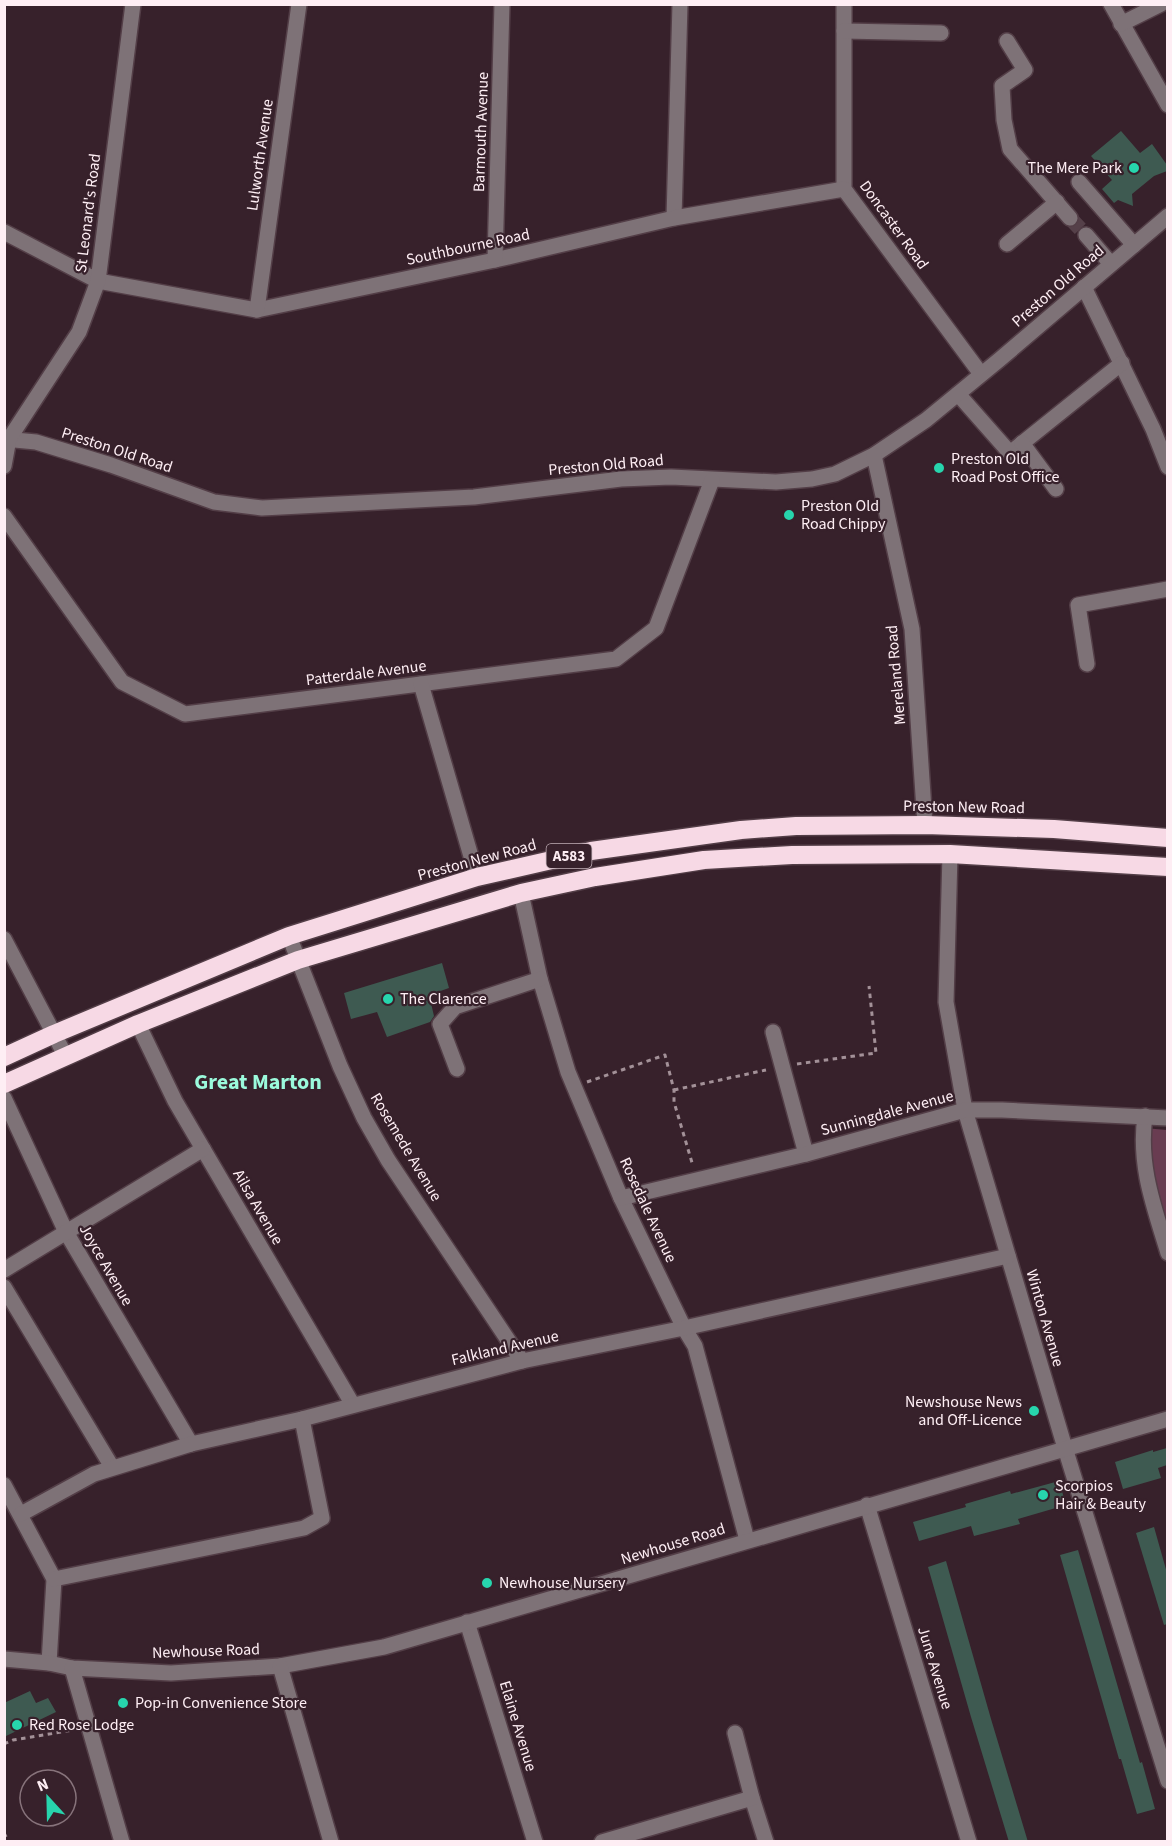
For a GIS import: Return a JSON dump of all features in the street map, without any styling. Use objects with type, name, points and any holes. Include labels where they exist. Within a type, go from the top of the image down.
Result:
[{"type":"highway","name":"Preston New Road","points":[[4,1057],[290,936],[477,877],[591,851],[741,830],[796,826],[924,825],[1053,829],[1167,838]]},
{"type":"highway","name":"A583","points":[[4,1084],[138,1024],[298,960],[521,893],[595,877],[704,860],[792,855],[950,854],[1167,867]]},
{"type":"street","name":"St Leonard's Road","points":[[7,439],[79,332],[98,281],[133,4]]},
{"type":"street","name":"Lulworth Avenue","points":[[258,310],[299,4]]},
{"type":"street","name":"Barmouth Avenue","points":[[495,261],[502,4]]},
{"type":"street","points":[[674,218],[680,4]]},
{"type":"street","name":"Doncaster Road","points":[[844,4],[844,189],[981,374]]},
{"type":"street","points":[[1111,4],[1167,105]]},
{"type":"street","points":[[1121,24],[1161,4]]},
{"type":"street","points":[[844,31],[941,33]]},
{"type":"street","points":[[1007,41],[1025,70],[1002,86],[1004,120],[1010,149],[1070,218]]},
{"type":"street","points":[[1079,182],[1134,244]]},
{"type":"street","name":"Southbourne Road","points":[[4,232],[98,281],[258,310],[495,261],[674,218],[844,189]]},
{"type":"street","points":[[1007,244],[1057,202]]},
{"type":"street","name":"Preston Old Road","points":[[7,439],[36,442],[111,465],[214,502],[262,508],[474,497],[621,479],[671,477],[776,482],[812,479],[835,474],[874,455],[926,420],[1167,216]]},
{"type":"street","points":[[1086,235],[1112,264]]},
{"type":"street","points":[[1084,287],[1122,363],[1160,427],[1167,467]]},
{"type":"street","points":[[958,394],[1010,453],[1122,363]]},
{"type":"street","points":[[4,466],[7,439]]},
{"type":"street","points":[[1022,443],[1056,489]]},
{"type":"street","name":"Mereland Road","points":[[874,455],[912,629],[924,825]]},
{"type":"street","name":"Patterdale Avenue","points":[[4,516],[122,682],[184,714],[616,659],[656,628],[712,480]]},
{"type":"street","points":[[1087,664],[1078,604],[1167,589]]},
{"type":"street","points":[[421,684],[477,877]]},
{"type":"street","name":"Winton Avenue","points":[[950,854],[946,1002],[965,1110],[1167,1781]]},
{"type":"street","name":"Rosedale Avenue","points":[[521,893],[540,979],[574,1086],[621,1198],[695,1346],[747,1540]]},
{"type":"street","name":"Rosemede Avenue","points":[[290,936],[340,1066],[364,1118],[388,1160],[522,1361]]},
{"type":"street","points":[[4,939],[65,1055]]},
{"type":"street","points":[[457,1069],[440,1024],[455,1007],[540,979]]},
{"type":"street","name":"Ailsa Avenue","points":[[138,1024],[175,1101],[353,1405]]},
{"type":"street","points":[[773,1032],[806,1154]]},
{"type":"street","name":"Joyce Avenue","points":[[4,1098],[66,1232],[191,1444]]},
{"type":"street","name":"Sunningdale Avenue","points":[[621,1198],[806,1154],[965,1110],[1167,1118]]},
{"type":"street","points":[[1146,1116],[1144,1128],[1146,1177],[1167,1253]]},
{"type":"street","points":[[4,1270],[203,1149]]},
{"type":"street","name":"Falkland Avenue","points":[[21,1514],[77,1482],[112,1467],[191,1444],[302,1419],[522,1361],[684,1328],[1008,1256]]},
{"type":"street","points":[[4,1287],[112,1467]]},
{"type":"street","points":[[54,1579],[315,1523],[322,1518],[302,1419]]},
{"type":"street","name":"Newhouse Road","points":[[4,1659],[49,1663],[72,1668],[171,1673],[280,1666],[384,1647],[1167,1419]]},
{"type":"street","points":[[5,1485],[54,1579],[49,1663]]},
{"type":"street","name":"June Avenue","points":[[867,1505],[969,1842]]},
{"type":"street","name":"Elaine Avenue","points":[[466,1622],[535,1842]]},
{"type":"street","points":[[280,1666],[331,1842]]},
{"type":"street","points":[[72,1668],[122,1842]]},
{"type":"street","points":[[735,1732],[766,1842]]},
{"type":"street","points":[[602,1842],[752,1798]]},
{"type":"path","points":[[674,1090],[782,1066],[876,1053],[869,986]]},
{"type":"path","points":[[574,1086],[665,1055],[674,1090],[674,1102],[697,1180]]},
{"type":"path","points":[[4,1744],[14,1740],[89,1728]]},
{"type":"path","points":[[4,1833],[9,1842]]},
{"type":"shaded area","points":[[1144,1128],[1167,1130],[1167,1253]]},
{"type":"building","name":"The Mere Park","points":[[1121,131],[1140,153],[1152,144],[1167,165],[1167,171],[1154,176],[1132,194],[1133,206],[1118,200],[1114,203],[1102,189],[1112,180],[1091,156]]},
{"type":"building","name":"The Clarence","points":[[442,963],[449,988],[429,995],[434,1016],[430,1022],[387,1037],[377,1012],[351,1019],[344,993]]},
{"type":"building","points":[[1167,1448],[1167,1465],[1158,1468],[1161,1478],[1123,1489],[1115,1462]]},
{"type":"building","points":[[1059,1481],[1066,1505],[1018,1519],[1020,1524],[974,1536],[971,1526],[919,1541],[913,1522],[966,1507],[965,1504],[1010,1491],[1011,1494]]},
{"type":"building","points":[[1154,1527],[1167,1573],[1167,1624],[1164,1625],[1136,1533]]},
{"type":"building","points":[[1078,1550],[1155,1809],[1137,1814],[1060,1555]]},
{"type":"building","points":[[946,1561],[1028,1842],[1009,1842],[971,1717],[928,1567]]},
{"type":"building","name":"Red Rose Lodge","points":[[30,1691],[36,1703],[48,1698],[56,1712],[4,1737],[4,1703]]},
{"type":"tunnel","points":[[1070,218],[1086,235]]},
{"type":"place","name":"The Mere Park","points":[[1134,168]]},
{"type":"place","name":"Preston Old Road Post Office","points":[[939,468]]},
{"type":"place","name":"Preston Old Road Chippy","points":[[789,515]]},
{"type":"place","name":"The Clarence","points":[[388,999]]},
{"type":"place","name":"Newshouse News and Off-Licence","points":[[1034,1411]]},
{"type":"place","name":"Scorpios Hair & Beauty","points":[[1043,1495]]},
{"type":"place","name":"Newhouse Nursery","points":[[487,1583]]},
{"type":"place","name":"Pop-in Convenience Store","points":[[123,1703]]},
{"type":"place","name":"Red Rose Lodge","points":[[17,1725]]},
{"type":"district","name":"Great Marton","points":[[258,1082]]}]
